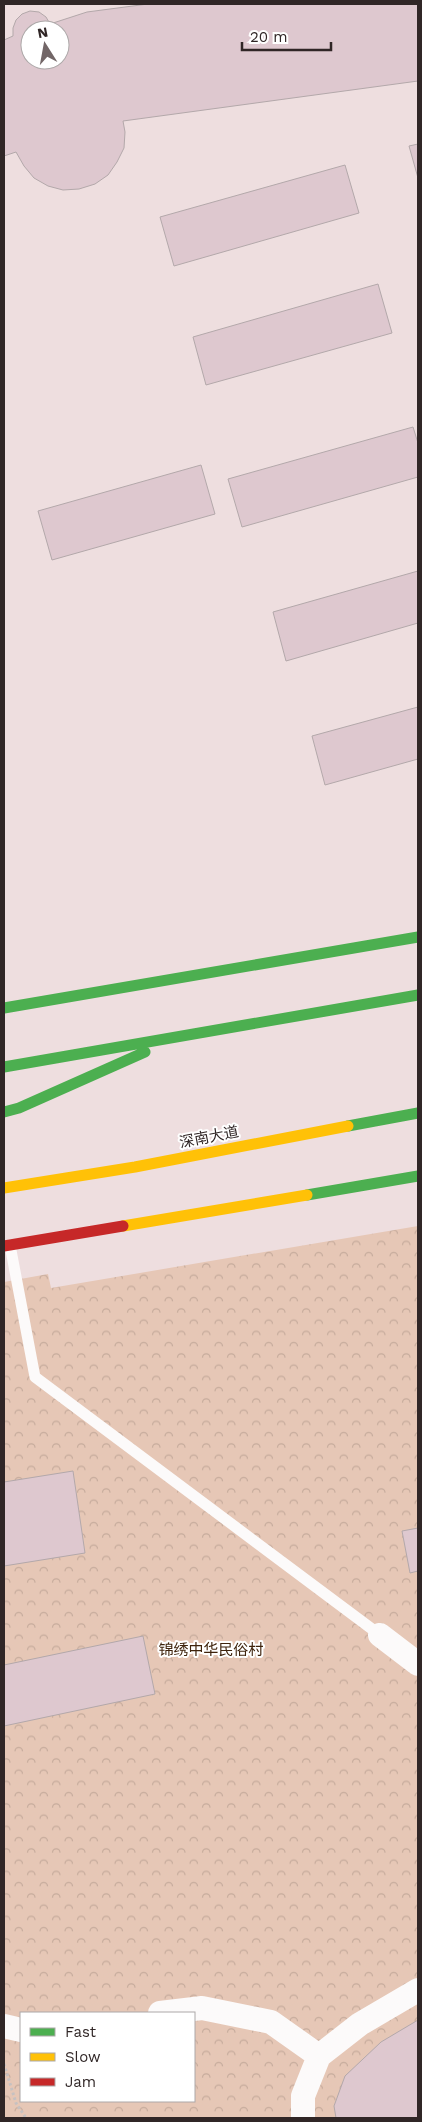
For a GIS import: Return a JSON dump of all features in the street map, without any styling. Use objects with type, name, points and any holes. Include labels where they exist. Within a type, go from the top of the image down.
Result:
[{"type":"main road","points":[[7,1006],[418,938]]},
{"type":"main road","points":[[4,1066],[418,995]]},
{"type":"main road","points":[[4,1112],[19,1108],[183,1035]]},
{"type":"main road","name":"深南大道","points":[[4,1188],[135,1167],[418,1112]]},
{"type":"main road","points":[[7,1245],[418,1176]]},
{"type":"street","points":[[380,1635],[418,1664]]},
{"type":"street","points":[[303,2118],[304,2096],[319,2056],[360,2024],[418,1990]]},
{"type":"street","points":[[168,2012],[202,2008],[271,2022],[319,2056]]},
{"type":"street","points":[[4,2026],[20,2030]]},
{"type":"lane","points":[[7,1245],[35,1377],[380,1635]]},
{"type":"path","points":[[4,2064],[16,2103],[26,2118]]},
{"type":"green space","name":"锦绣中华民俗村","points":[[418,1226],[418,2118],[4,2118],[4,1282],[48,1274],[51,1288]]},
{"type":"building","points":[[148,4],[418,4],[418,81],[123,121],[125,132],[124,148],[108,175],[95,184],[79,189],[63,190],[48,186],[34,178],[16,152],[4,156],[4,40],[13,36],[16,20],[22,14],[30,11],[39,12],[48,20],[20,20],[20,70],[70,70],[70,20],[62,20],[87,12]]},
{"type":"building","points":[[418,144],[418,178],[409,146]]},
{"type":"building","points":[[345,165],[359,213],[174,266],[160,217]]},
{"type":"building","points":[[378,284],[392,333],[206,385],[193,337]]},
{"type":"building","points":[[413,427],[418,443],[418,477],[242,527],[228,479]]},
{"type":"building","points":[[201,465],[215,514],[52,560],[38,511]]},
{"type":"building","points":[[418,571],[418,623],[286,661],[273,612]]},
{"type":"building","points":[[418,707],[418,759],[325,785],[312,736]]},
{"type":"building","points":[[73,1471],[85,1553],[4,1566],[4,1482]]},
{"type":"building","points":[[418,1528],[418,1571],[410,1573],[402,1531]]},
{"type":"building","points":[[143,1636],[155,1694],[4,1726],[4,1665]]},
{"type":"building","points":[[418,2020],[418,2118],[336,2118],[334,2106],[345,2076],[381,2042]]},
{"type":"traffic: fast","points":[[4,1008],[418,937]]},
{"type":"traffic: fast","points":[[4,1067],[418,995]]},
{"type":"traffic: fast","points":[[4,1112],[19,1108],[145,1052]]},
{"type":"traffic: fast","points":[[348,1126],[418,1113]]},
{"type":"traffic: fast","points":[[307,1195],[418,1176]]},
{"type":"traffic: slow","points":[[4,1188],[135,1167],[348,1126]]},
{"type":"traffic: slow","points":[[123,1226],[307,1195]]},
{"type":"traffic: jam","points":[[4,1246],[123,1226]]}]
